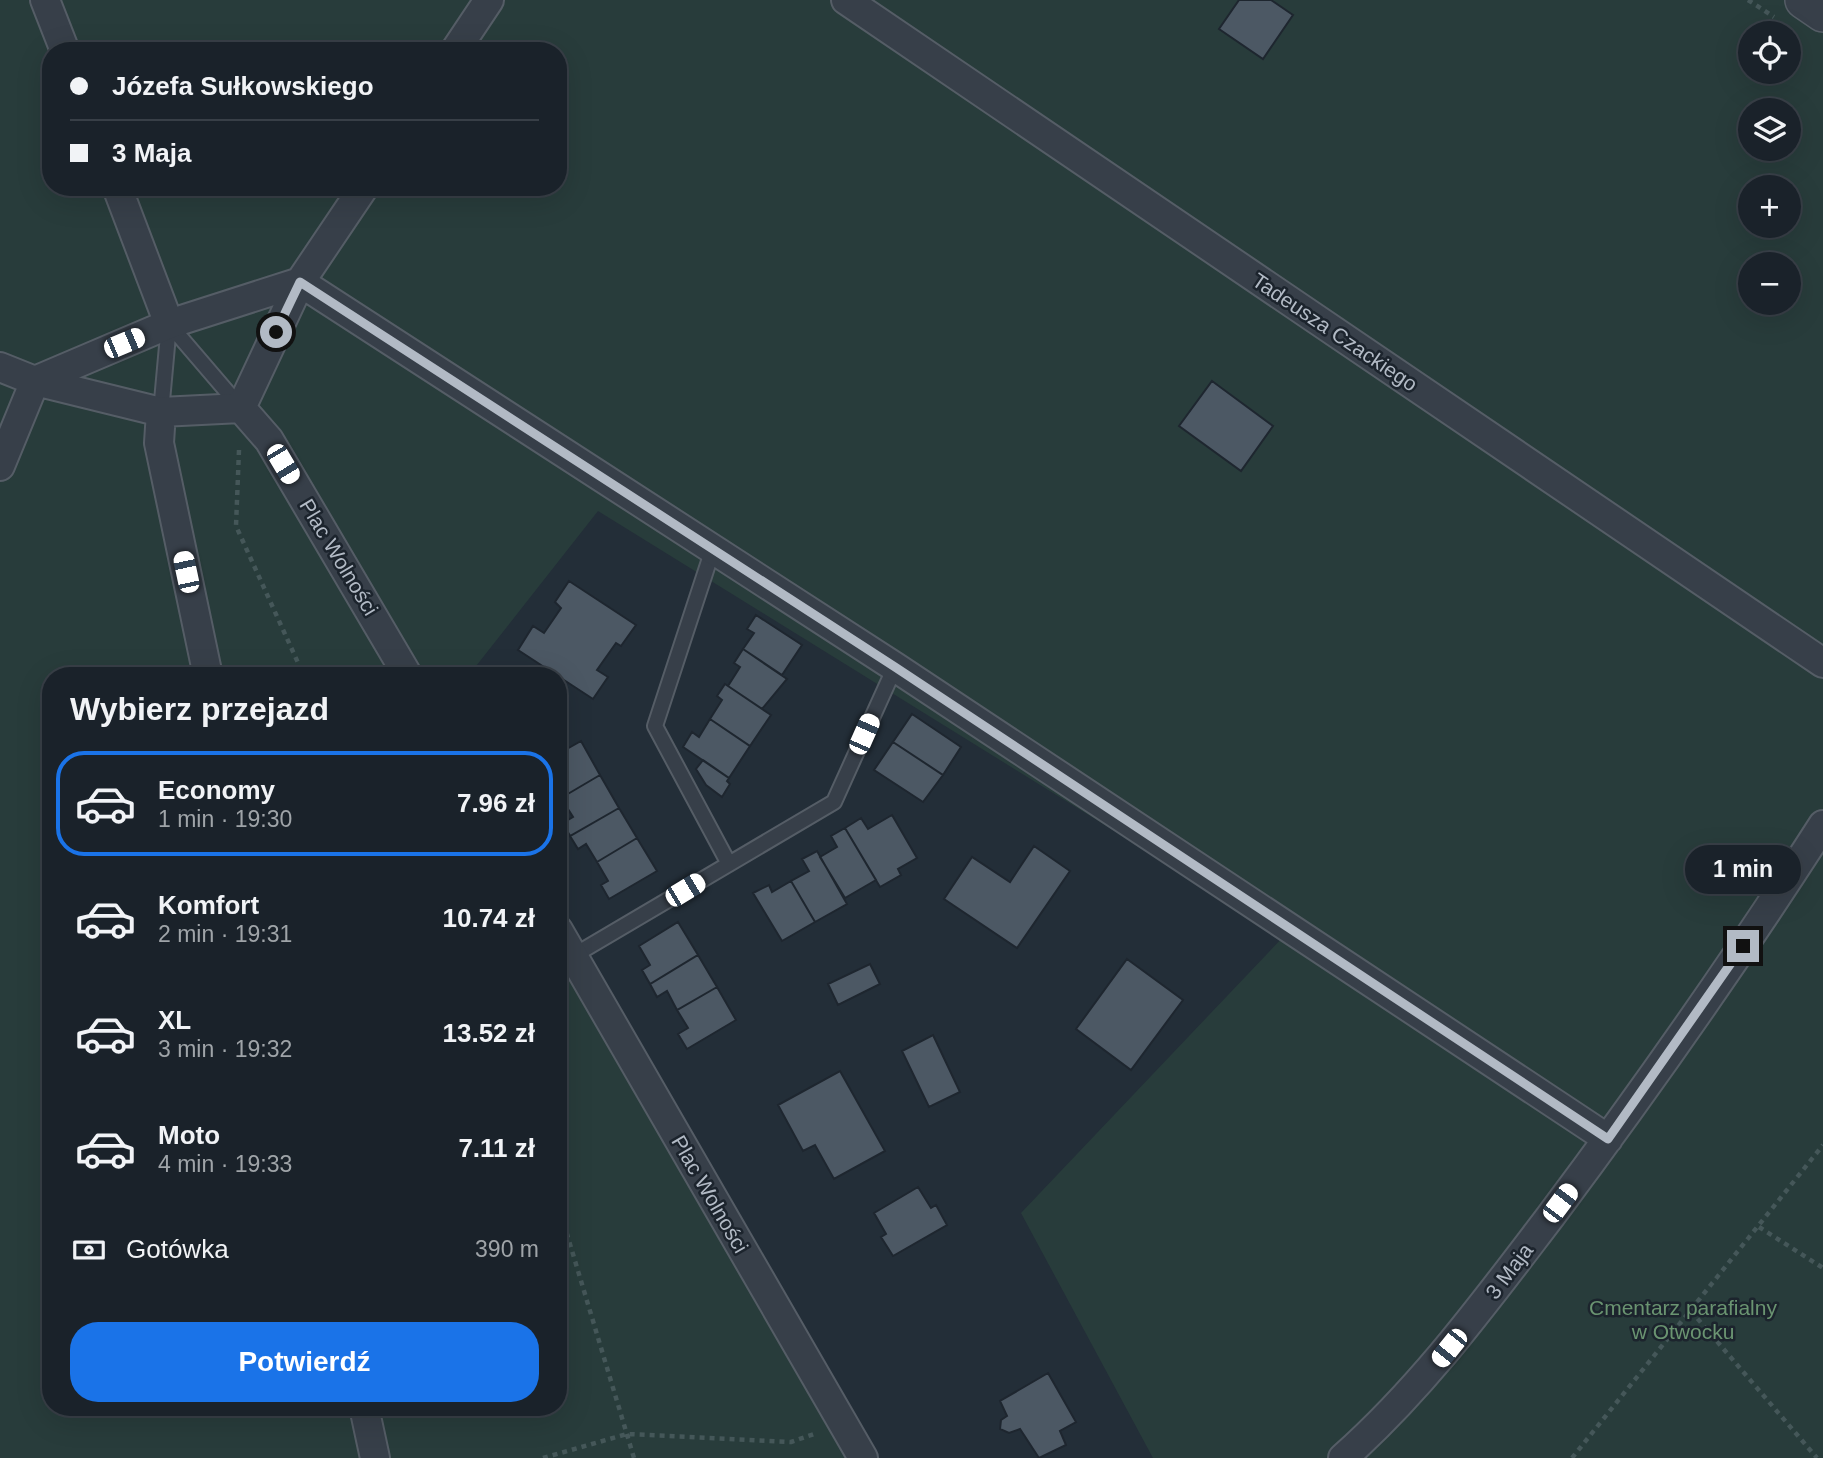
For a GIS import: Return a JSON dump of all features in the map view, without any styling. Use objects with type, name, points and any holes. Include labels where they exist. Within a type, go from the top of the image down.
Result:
[{"type":"street","points":[[45,0],[61,42]]},
{"type":"street","points":[[461,42],[489,0]]},
{"type":"street","name":"Tadeusza Czackiego","points":[[846,0],[1823,663]]},
{"type":"street","points":[[1804,0],[1823,13]]},
{"type":"street","points":[[120,196],[169,324]]},
{"type":"street","points":[[0,367],[34,381],[161,412],[241,408],[300,282],[358,196]]},
{"type":"street","points":[[0,467],[34,381],[169,324],[300,282]]},
{"type":"street","points":[[300,282],[895,667],[1608,1139]]},
{"type":"street","name":"Plac Wolności","points":[[241,408],[270,440],[403,667]]},
{"type":"street","points":[[161,412],[159,443],[206,667]]},
{"type":"street","name":"3 Maja","points":[[1343,1458],[1422,1381],[1608,1139],[1773,904],[1823,825]]},
{"type":"street","name":"Plac Wolności","points":[[567,946],[863,1458]]},
{"type":"street","points":[[366,1416],[375,1458]]},
{"type":"lane","points":[[169,324],[241,408]]},
{"type":"lane","points":[[161,412],[169,324]]},
{"type":"lane","points":[[713,549],[655,726],[729,864]]},
{"type":"lane","points":[[573,956],[834,802],[895,667]]},
{"type":"path","points":[[241,408],[236,526],[300,667]]},
{"type":"path","points":[[1572,1458],[1823,1145]]},
{"type":"path","points":[[1759,1227],[1823,1268]]},
{"type":"path","points":[[567,1234],[634,1458]]},
{"type":"path","points":[[1691,1311],[1817,1458]]},
{"type":"path","points":[[543,1458],[627,1434],[791,1442],[843,1424]]},
{"type":"green space","name":"Cmentarz parafialny w Otwocku","points":[[0,0],[1823,0],[1823,1458],[1153,1458],[1021,1213],[1284,936],[598,511],[475,667],[42,667],[42,1416],[567,1416],[567,946],[863,1458],[0,1458]]},
{"type":"building","points":[[1239,0],[1271,0],[1293,15],[1263,59],[1219,29]]},
{"type":"building","points":[[1212,381],[1273,426],[1241,471],[1179,426]]},
{"type":"building","points":[[569,581],[636,625],[621,646],[616,643],[597,670],[608,677],[593,699],[567,682],[567,667],[544,667],[518,650],[533,626],[544,633],[561,608],[555,602]]},
{"type":"building","points":[[756,615],[802,645],[782,675],[743,649],[754,633],[747,629]]},
{"type":"building","points":[[743,649],[787,679],[762,709],[728,686],[740,667],[734,663]]},
{"type":"building","points":[[725,684],[771,715],[750,746],[710,719],[722,700],[717,696]]},
{"type":"building","points":[[912,714],[961,747],[943,775],[893,742]]},
{"type":"building","points":[[710,719],[750,746],[729,778],[683,747],[692,732],[699,737]]},
{"type":"building","points":[[581,741],[600,775],[567,794],[567,749]]},
{"type":"building","points":[[893,742],[943,775],[923,802],[874,770]]},
{"type":"building","points":[[703,760],[729,778],[727,781],[730,784],[722,797],[706,785],[696,769]]},
{"type":"building","points":[[600,775],[619,808],[570,836],[567,821],[573,817],[567,808],[567,794]]},
{"type":"building","points":[[619,808],[637,838],[597,862],[586,844],[578,849],[570,836]]},
{"type":"building","points":[[892,815],[917,858],[898,869],[901,875],[880,887],[845,828],[861,818],[868,829]]},
{"type":"building","points":[[845,828],[876,880],[845,898],[820,857],[837,847],[831,836]]},
{"type":"building","points":[[637,838],[657,871],[609,899],[601,885],[608,881],[597,862]]},
{"type":"building","points":[[1034,846],[1070,871],[1017,948],[944,899],[972,857],[1010,882]]},
{"type":"building","points":[[817,851],[847,904],[815,922],[791,881],[809,871],[802,859]]},
{"type":"building","points":[[791,881],[815,922],[782,941],[753,893],[769,885],[772,892]]},
{"type":"building","points":[[678,922],[698,955],[650,984],[642,970],[650,965],[639,946]]},
{"type":"building","points":[[698,955],[717,987],[677,1010],[667,991],[657,997],[650,984]]},
{"type":"building","points":[[1127,959],[1183,1000],[1131,1070],[1076,1029]]},
{"type":"building","points":[[870,964],[880,984],[838,1005],[828,984]]},
{"type":"building","points":[[717,987],[736,1020],[687,1049],[678,1034],[688,1028],[677,1010]]},
{"type":"building","points":[[933,1035],[960,1092],[929,1107],[902,1051]]},
{"type":"building","points":[[840,1071],[885,1151],[834,1179],[815,1145],[803,1151],[778,1105]]},
{"type":"building","points":[[918,1187],[931,1208],[936,1205],[947,1225],[893,1256],[881,1237],[886,1234],[874,1213]]},
{"type":"building","points":[[1048,1373],[1076,1422],[1060,1431],[1066,1445],[1039,1458],[1020,1429],[1009,1433],[1000,1429],[1001,1420],[1007,1416],[1000,1401]]},
{"type":"route","points":[[276,332],[300,282],[895,667],[1608,1139],[1743,946]]}]
